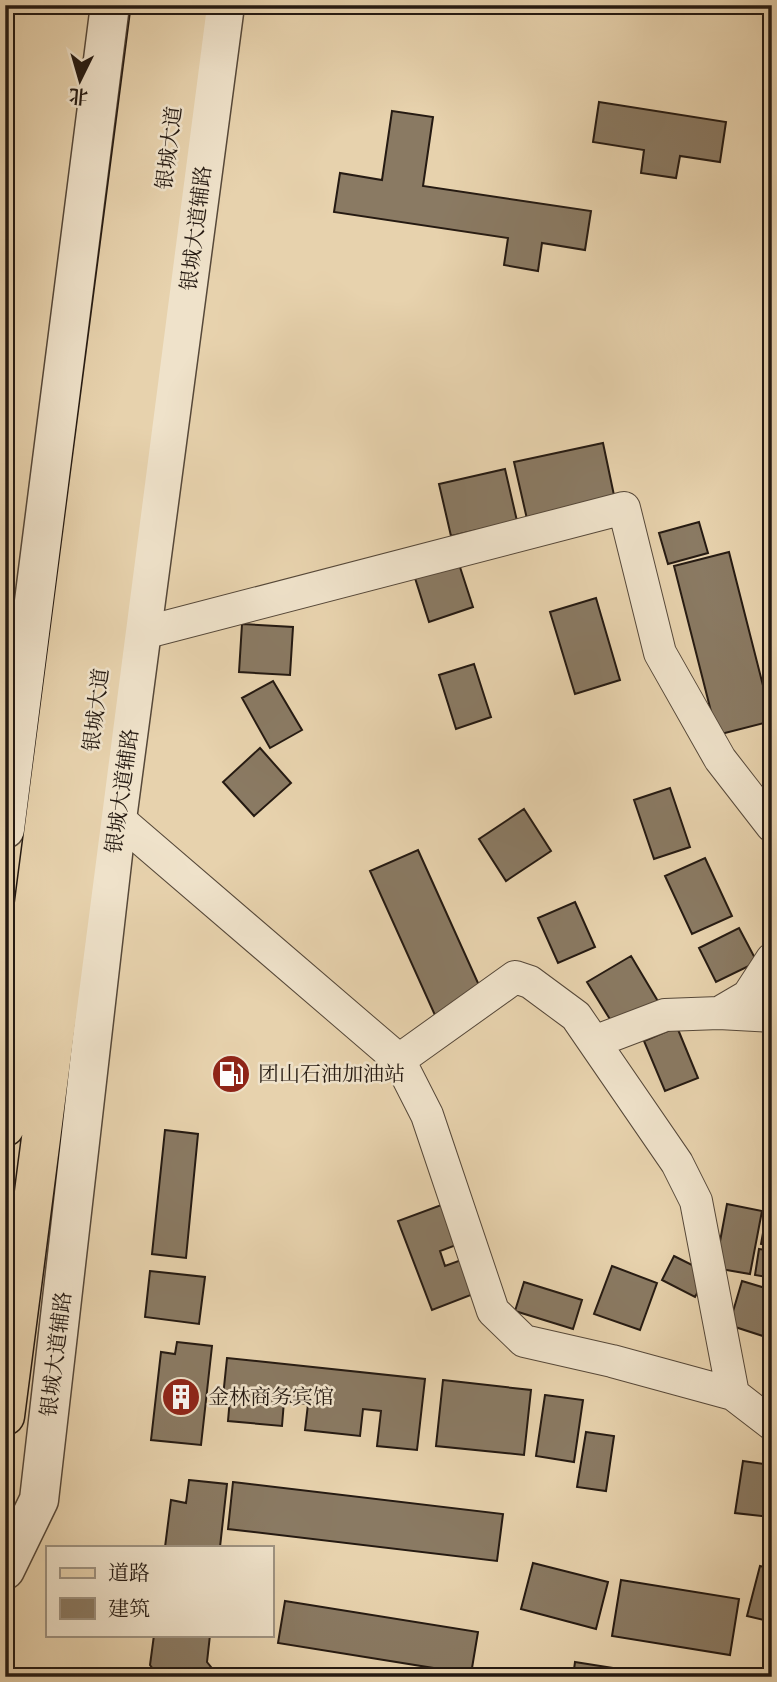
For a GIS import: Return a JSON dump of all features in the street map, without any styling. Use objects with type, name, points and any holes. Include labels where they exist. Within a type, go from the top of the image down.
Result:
[{"type":"main road","name":"银城大道","points":[[5,1416],[151,5]]},
{"type":"main road","name":"银城大道","points":[[80,700],[105,643],[188,5]]},
{"type":"main road","name":"银城大道","points":[[5,1127],[68,790]]},
{"type":"street","points":[[5,829],[16,654],[110,5]]},
{"type":"street","name":"银城大道辅路","points":[[5,1570],[39,1500],[117,819],[144,633],[225,5]]},
{"type":"street","points":[[105,643],[624,508],[660,653],[720,759],[772,826]]},
{"type":"street","points":[[16,654],[80,700]]},
{"type":"street","points":[[68,790],[117,819],[399,1060],[427,1115],[493,1311],[524,1341],[612,1361],[733,1394],[772,1424]]},
{"type":"street","points":[[719,1013],[748,996],[772,959]]},
{"type":"street","points":[[399,1060],[515,977],[530,982],[576,1016],[677,1163],[696,1201],[733,1394]]},
{"type":"street","points":[[594,1042],[665,1014],[772,1016]]},
{"type":"building","points":[[599,102],[726,122],[720,162],[680,156],[676,178],[641,173],[644,150],[593,142]]},
{"type":"building","points":[[392,111],[433,117],[423,186],[591,211],[585,250],[542,243],[538,271],[504,265],[508,238],[334,212],[340,173],[382,180]]},
{"type":"building","points":[[603,443],[615,500],[527,519],[514,462]]},
{"type":"building","points":[[505,469],[517,521],[451,536],[439,484]]},
{"type":"building","points":[[699,522],[708,553],[668,564],[659,533]]},
{"type":"building","points":[[729,552],[772,721],[717,735],[674,566]]},
{"type":"building","points":[[458,561],[473,607],[429,622],[414,575]]},
{"type":"building","points":[[596,598],[620,680],[575,694],[550,612]]},
{"type":"building","points":[[242,624],[293,627],[290,675],[239,672]]},
{"type":"building","points":[[474,664],[491,717],[456,729],[439,675]]},
{"type":"building","points":[[273,681],[302,730],[270,748],[242,698]]},
{"type":"building","points":[[260,748],[291,783],[254,816],[223,782]]},
{"type":"building","points":[[670,788],[690,847],[654,859],[634,800]]},
{"type":"building","points":[[524,809],[551,851],[506,881],[479,839]]},
{"type":"building","points":[[418,850],[487,1003],[439,1024],[370,871]]},
{"type":"building","points":[[705,858],[732,916],[692,934],[665,876]]},
{"type":"building","points":[[575,902],[595,947],[558,963],[538,918]]},
{"type":"building","points":[[739,928],[757,962],[716,982],[699,948]]},
{"type":"building","points":[[631,956],[659,1003],[616,1029],[587,982]]},
{"type":"building","points":[[677,1027],[698,1078],[665,1091],[644,1041]]},
{"type":"building","points":[[165,1130],[198,1134],[186,1258],[152,1254]]},
{"type":"building","points":[[444,1204],[459,1244],[440,1251],[445,1266],[464,1259],[476,1293],[432,1310],[398,1221]]},
{"type":"building","points":[[727,1204],[762,1211],[750,1274],[715,1268]]},
{"type":"building","points":[[767,1211],[772,1211],[772,1246],[761,1244]]},
{"type":"building","points":[[759,1249],[772,1251],[772,1278],[755,1275]]},
{"type":"building","points":[[674,1256],[708,1273],[695,1297],[662,1280]]},
{"type":"building","points":[[612,1266],[657,1283],[640,1330],[594,1314]]},
{"type":"building","points":[[150,1271],[205,1277],[199,1324],[145,1317]]},
{"type":"building","points":[[742,1281],[772,1290],[772,1339],[729,1325]]},
{"type":"building","points":[[524,1282],[582,1300],[573,1329],[515,1311]]},
{"type":"building","name":"金林商务宾馆","points":[[177,1342],[212,1346],[201,1445],[151,1440],[161,1352],[175,1354]]},
{"type":"building","points":[[227,1358],[425,1379],[417,1450],[377,1446],[381,1411],[363,1409],[360,1436],[305,1430],[308,1404],[284,1401],[282,1426],[228,1421],[230,1398],[223,1397]]},
{"type":"building","points":[[443,1380],[531,1390],[524,1455],[436,1446]]},
{"type":"building","points":[[545,1395],[583,1400],[574,1462],[536,1456]]},
{"type":"building","points":[[586,1432],[614,1436],[606,1491],[577,1487]]},
{"type":"building","points":[[743,1461],[772,1465],[770,1517],[735,1513]]},
{"type":"building","points":[[189,1480],[227,1484],[220,1546],[165,1546],[171,1500],[186,1503]]},
{"type":"building","points":[[233,1482],[503,1514],[497,1561],[228,1529]]},
{"type":"building","points":[[533,1563],[608,1582],[596,1629],[521,1609]]},
{"type":"building","points":[[760,1566],[772,1569],[772,1622],[747,1616]]},
{"type":"building","points":[[621,1580],[739,1599],[730,1655],[612,1636]]},
{"type":"building","points":[[285,1601],[478,1632],[471,1674],[278,1643]]},
{"type":"building","points":[[154,1636],[210,1636],[207,1662],[219,1677],[159,1677],[150,1665]]},
{"type":"building","points":[[575,1662],[670,1677],[573,1677]]},
{"type":"place","name":"团山石油加油站","points":[[231,1074]]},
{"type":"place","name":"金林商务宾馆","points":[[181,1397]]}]
